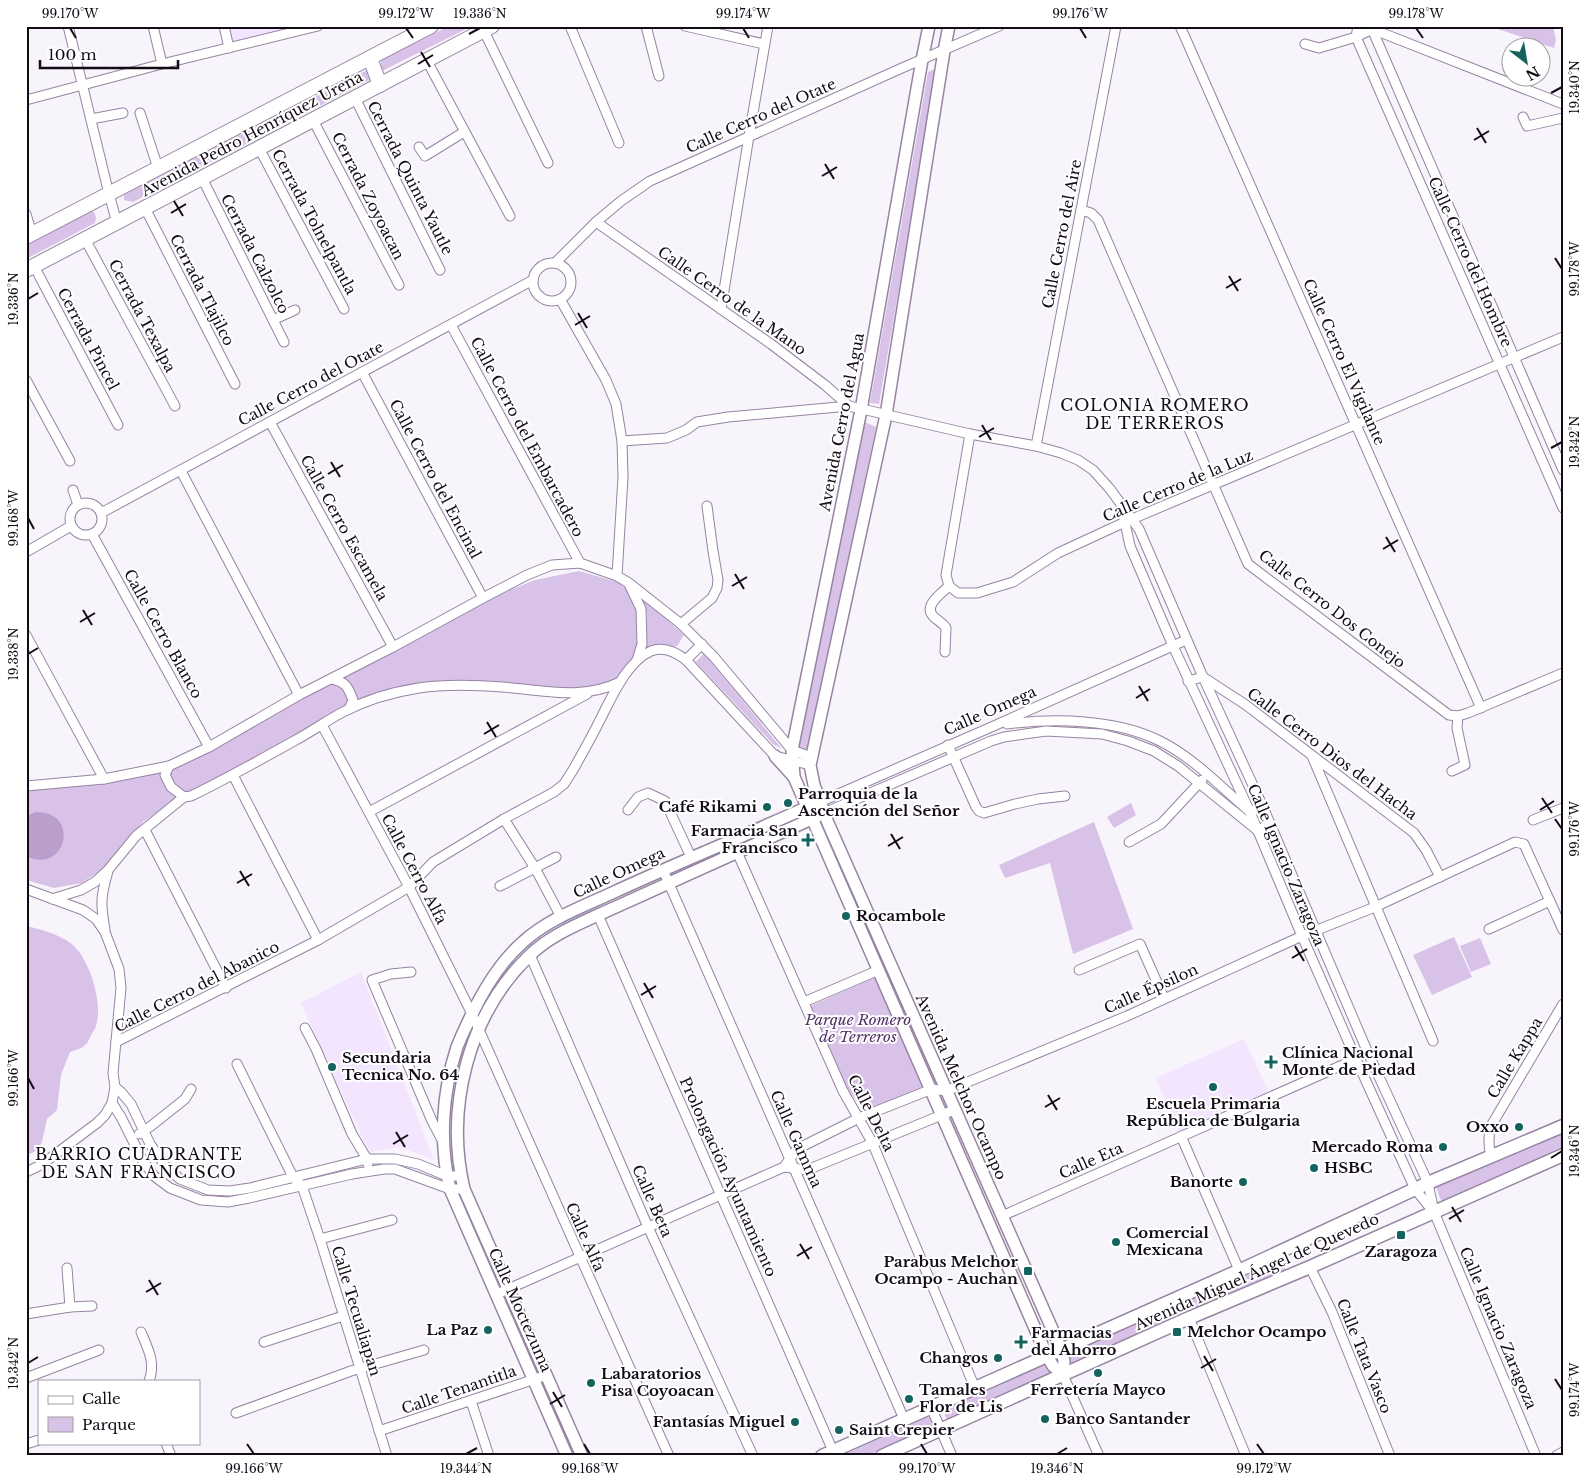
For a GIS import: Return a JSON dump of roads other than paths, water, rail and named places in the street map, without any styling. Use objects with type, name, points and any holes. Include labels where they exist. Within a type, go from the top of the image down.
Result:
[{"type":"main road","name":"Avenida Pedro Henríquez Ureña","points":[[29,235],[430,26]]},
{"type":"main road","name":"Avenida Pedro Henríquez Ureña","points":[[30,268],[488,28]]},
{"type":"main road","points":[[370,58],[380,85]]},
{"type":"main road","name":"Avenida Miguel Ángel de Quevedo","points":[[828,1453],[1239,1270],[1428,1182],[1563,1126]]},
{"type":"main road","name":"Avenida Miguel Ángel de Quevedo","points":[[882,1456],[1189,1318],[1310,1267],[1563,1155]]},
{"type":"street","points":[[68,26],[117,223]]},
{"type":"street","points":[[153,26],[162,64]]},
{"type":"street","points":[[224,26],[229,48]]},
{"type":"street","points":[[26,100],[302,28],[318,26]]},
{"type":"street","points":[[570,26],[619,143]]},
{"type":"street","points":[[646,26],[659,76]]},
{"type":"street","points":[[685,26],[764,44]]},
{"type":"street","points":[[721,309],[748,136],[768,26]]},
{"type":"street","name":"Avenida Cerro del Agua","points":[[812,819],[794,777],[792,755],[861,410],[922,60],[930,26]]},
{"type":"street","points":[[824,813],[814,786],[811,762],[886,416],[944,51],[950,26]]},
{"type":"street","name":"Calle Cerro del Otate","points":[[555,263],[596,222],[621,201],[650,181],[999,26]]},
{"type":"street","name":"Calle Cerro del Aire","points":[[1036,446],[1116,26]]},
{"type":"street","name":"Calle Cerro El Vigilante","points":[[1180,26],[1481,708]]},
{"type":"street","points":[[1356,37],[1358,26]]},
{"type":"street","points":[[1305,44],[1319,48],[1356,37],[1370,27],[1563,104]]},
{"type":"street","name":"Calle Cerro del Hombre","points":[[1370,27],[1563,470]]},
{"type":"street","points":[[488,28],[548,162]]},
{"type":"street","name":"Calle Cerro del Hombre","points":[[1356,37],[1563,508]]},
{"type":"street","points":[[427,61],[510,216]]},
{"type":"street","name":"Cerrada Quinta Yautle","points":[[355,98],[440,270]]},
{"type":"street","points":[[91,119],[123,113]]},
{"type":"street","points":[[140,113],[158,168]]},
{"type":"street","points":[[1522,117],[1527,126],[1563,118]]},
{"type":"street","name":"Cerrada Zoyoacan","points":[[313,120],[398,285]]},
{"type":"street","points":[[419,147],[425,156],[464,132]]},
{"type":"street","name":"Cerrada Tolnelpantla","points":[[259,148],[344,309]]},
{"type":"street","name":"Cerrada Calzolco","points":[[202,178],[284,342]]},
{"type":"street","name":"Cerrada Tlajilco","points":[[145,208],[235,384]]},
{"type":"street","name":"Calle Cerro Dos Conejo","points":[[1081,210],[1091,213],[1098,220],[1248,564],[1440,710],[1449,715],[1458,716]]},
{"type":"street","points":[[26,214],[29,235]]},
{"type":"street","name":"Calle Cerro de la Mano","points":[[596,222],[772,344],[826,385],[849,406]]},
{"type":"street","name":"Cerrada Texalpa","points":[[85,239],[175,406]]},
{"type":"street","points":[[555,263],[567,270],[571,279],[570,289],[560,300],[550,301],[541,297],[535,290],[533,280],[541,267],[555,263]]},
{"type":"street","name":"Cerrada Pincel","points":[[30,268],[118,425]]},
{"type":"street","name":"Calle Cerro del Otate","points":[[102,513],[533,280]]},
{"type":"street","points":[[560,300],[606,380],[616,404],[622,441],[623,476],[617,576]]},
{"type":"street","points":[[273,320],[295,310]]},
{"type":"street","name":"Calle Cerro del Embarcadero","points":[[451,324],[580,563]]},
{"type":"street","name":"Calle Cerro de la Luz","points":[[950,586],[958,593],[977,594],[1013,582],[1058,553],[1129,521],[1563,338]]},
{"type":"street","name":"Calle Cerro del Encinal","points":[[362,372],[483,598]]},
{"type":"street","points":[[26,380],[70,461]]},
{"type":"street","points":[[622,441],[666,438],[686,430],[697,422],[728,417],[849,406],[886,416],[1036,446],[1061,453],[1078,460],[1093,470],[1122,506],[1129,521]]},
{"type":"street","name":"Calle Cerro Escamela","points":[[270,422],[393,647]]},
{"type":"street","points":[[945,652],[946,628],[932,616],[930,608],[933,601],[950,586],[946,576],[970,434]]},
{"type":"street","points":[[180,471],[298,695]]},
{"type":"street","points":[[73,490],[78,505]]},
{"type":"street","points":[[92,504],[102,513],[102,524],[97,532],[81,535],[71,526],[71,514],[78,505],[92,504]]},
{"type":"street","points":[[681,624],[712,598],[718,588],[707,506]]},
{"type":"street","name":"Calle Ignacio Zaragoza","points":[[1129,521],[1139,529],[1186,640],[1263,807],[1368,1053],[1428,1182],[1434,1212],[1536,1456]]},
{"type":"street","name":"Calle Ignacio Zaragoza","points":[[1129,521],[1130,546],[1172,646],[1250,812],[1302,936],[1414,1189],[1434,1212]]},
{"type":"street","points":[[26,552],[71,526]]},
{"type":"street","name":"Calle Cerro Blanco","points":[[92,534],[209,747]]},
{"type":"street","points":[[26,786],[104,779],[169,766],[209,747],[298,695],[332,679],[527,575],[552,565],[580,563],[617,576],[629,583],[681,624],[702,644],[792,755]]},
{"type":"street","points":[[629,583],[641,609],[642,644],[637,660]]},
{"type":"street","points":[[26,635],[104,779]]},
{"type":"street","name":"Calle Omega","points":[[447,1176],[444,1142],[444,1106],[449,1077],[458,1046],[490,980],[508,956],[536,931],[561,917],[692,857],[1186,640]]},
{"type":"street","points":[[686,660],[702,644]]},
{"type":"street","points":[[637,660],[652,651],[665,649],[677,652],[794,777]]},
{"type":"street","name":"Calle Cerro del Abanico","points":[[26,1172],[41,1165],[105,1115],[112,1103],[115,1088],[113,1073],[116,1042],[318,940],[409,886],[433,862],[504,818],[554,792],[564,784],[620,682],[637,660]]},
{"type":"street","points":[[351,669],[347,681],[355,697],[362,704]]},
{"type":"street","points":[[1452,771],[1465,765],[1457,728],[1458,716],[1563,673]]},
{"type":"street","points":[[1188,680],[1203,677]]},
{"type":"street","name":"Calle Cerro Dios del Hacha","points":[[1203,677],[1246,705],[1414,833],[1426,850],[1440,877]]},
{"type":"street","points":[[332,679],[341,680],[346,685],[353,700],[349,709]]},
{"type":"street","points":[[369,812],[590,693],[620,682]]},
{"type":"street","points":[[52,899],[82,890],[95,882],[108,870],[136,836],[184,797],[191,796],[233,776],[349,709],[362,704],[388,695],[419,688],[452,686],[502,687],[563,694],[590,693]]},
{"type":"street","points":[[996,725],[1043,720],[1102,724],[1130,731],[1160,741],[1186,758],[1250,812],[1263,807]]},
{"type":"street","name":"Calle Cerro Alfa","points":[[322,725],[409,886],[479,1028]]},
{"type":"street","name":"Calle Omega","points":[[461,1176],[458,1108],[469,1053],[479,1028],[502,988],[517,968],[530,955],[568,929],[824,813],[991,741],[1025,733],[1046,731],[1102,734],[1154,751],[1178,766],[1258,830]]},
{"type":"street","points":[[948,745],[979,811],[988,813],[1023,802],[1065,796]]},
{"type":"street","points":[[1311,754],[1433,1041]]},
{"type":"street","points":[[775,756],[792,755],[811,762]]},
{"type":"street","points":[[169,766],[166,775],[168,781],[171,787],[184,797]]},
{"type":"street","points":[[1129,842],[1161,824],[1207,775]]},
{"type":"street","points":[[233,776],[318,940]]},
{"type":"street","points":[[628,810],[638,797],[648,793],[665,801],[692,857]]},
{"type":"street","points":[[1533,820],[1563,808]]},
{"type":"street","name":"Avenida Melchor Ocampo","points":[[824,813],[1061,1349],[1064,1361],[1063,1375]]},
{"type":"street","points":[[504,818],[535,868],[561,917]]},
{"type":"street","name":"Avenida Melchor Ocampo","points":[[812,819],[932,1089],[1047,1356],[1053,1366],[1063,1375],[1098,1456]]},
{"type":"street","points":[[1258,830],[1270,826]]},
{"type":"street","points":[[145,830],[226,988]]},
{"type":"street","name":"Calle Épsilon","points":[[946,1091],[1127,1016],[1315,930],[1375,907],[1514,842],[1524,844],[1550,901]]},
{"type":"street","name":"Calle Delta","points":[[737,852],[844,1091],[872,1142],[975,1388]]},
{"type":"street","points":[[500,886],[556,858]]},
{"type":"street","points":[[108,870],[101,906],[105,932],[119,969],[121,988],[116,1042]]},
{"type":"street","name":"Calle Gamma","points":[[663,870],[904,1419]]},
{"type":"street","points":[[26,889],[83,910],[96,919],[105,932]]},
{"type":"street","points":[[1489,929],[1550,901],[1563,930]]},
{"type":"street","name":"Prolongación Ayuntamiento","points":[[598,915],[721,1195],[828,1453]]},
{"type":"street","points":[[1080,970],[1140,944],[1164,998]]},
{"type":"street","name":"Calle Beta","points":[[530,955],[648,1227],[753,1456]]},
{"type":"street","points":[[804,1002],[879,970]]},
{"type":"street","points":[[411,972],[391,974],[372,980],[432,1121],[444,1142]]},
{"type":"street","name":"Calle Kappa","points":[[1491,1156],[1488,1137],[1491,1126],[1563,1004]]},
{"type":"street","points":[[305,1028],[316,1049],[352,1134],[367,1159],[369,1170]]},
{"type":"street","name":"Calle Alfa","points":[[479,1028],[669,1456]]},
{"type":"street","name":"Calle Eta","points":[[1002,1216],[1356,1059]]},
{"type":"street","name":"Calle Tecualiapan","points":[[236,1064],[293,1177],[302,1186],[387,1456]]},
{"type":"street","points":[[115,1088],[131,1104],[143,1132],[166,1167],[180,1179],[208,1190],[230,1191],[250,1188],[367,1159],[395,1159],[418,1164],[447,1176],[461,1176]]},
{"type":"street","points":[[132,1137],[143,1132],[185,1099],[191,1089]]},
{"type":"street","points":[[497,1294],[784,1166],[797,1149],[859,1118],[932,1089],[946,1091]]},
{"type":"street","points":[[112,1103],[122,1117],[143,1161],[154,1176],[170,1188],[201,1200],[228,1202],[369,1170],[394,1169],[450,1190],[464,1189]]},
{"type":"street","points":[[784,1166],[807,1170],[954,1110]]},
{"type":"street","points":[[1181,1136],[1239,1270]]},
{"type":"street","points":[[143,1161],[156,1154]]},
{"type":"street","name":"Calle Moctezuma","points":[[447,1176],[450,1190],[567,1456]]},
{"type":"street","name":"Calle Moctezuma","points":[[461,1176],[464,1189],[582,1456]]},
{"type":"street","points":[[320,1239],[392,1220]]},
{"type":"street","name":"Calle Tata Vasco","points":[[1310,1267],[1332,1312],[1390,1456]]},
{"type":"street","points":[[68,1268],[70,1307]]},
{"type":"street","points":[[26,1314],[70,1307],[92,1306]]},
{"type":"street","points":[[264,1342],[343,1316]]},
{"type":"street","points":[[1189,1318],[1246,1456]]},
{"type":"street","points":[[141,1332],[152,1357],[153,1372],[150,1380]]},
{"type":"street","points":[[26,1378],[99,1350]]},
{"type":"street","points":[[236,1413],[359,1369],[424,1350]]},
{"type":"street","name":"Calle Tenantitla","points":[[379,1431],[547,1375]]},
{"type":"street","points":[[471,1401],[489,1456]]},
{"type":"street","points":[[931,1407],[952,1456]]},
{"type":"street","points":[[26,1444],[38,1440]]},
{"type":"street","points":[[166,1444],[171,1456]]},
{"type":"street","points":[[1556,1456],[1563,1452]]},
{"type":"place","name":"Parroquia de la Ascención del Señor","points":[[788,803]]},
{"type":"place","name":"Café Rikami","points":[[767,807]]},
{"type":"place","name":"Farmacia San Francisco","points":[[808,840]]},
{"type":"place","name":"Rocambole","points":[[846,916]]},
{"type":"place","name":"Clínica Nacional Monte de Piedad","points":[[1271,1062]]},
{"type":"place","name":"Secundaria Tecnica No. 64","points":[[332,1067]]},
{"type":"place","name":"Escuela Primaria República de Bulgaria","points":[[1213,1087]]},
{"type":"place","name":"Oxxo","points":[[1519,1127]]},
{"type":"place","name":"Mercado Roma","points":[[1443,1147]]},
{"type":"place","name":"HSBC","points":[[1314,1168]]},
{"type":"place","name":"Banorte","points":[[1243,1182]]},
{"type":"place","name":"Zaragoza","points":[[1401,1235]]},
{"type":"place","name":"Comercial Mexicana","points":[[1116,1242]]},
{"type":"place","name":"Parabus Melchor Ocampo - Auchan","points":[[1028,1271]]},
{"type":"place","name":"La Paz","points":[[488,1330]]},
{"type":"place","name":"Melchor Ocampo","points":[[1177,1332]]},
{"type":"place","name":"Farmacias del Ahorro","points":[[1021,1342]]},
{"type":"place","name":"Changos","points":[[998,1358]]},
{"type":"place","name":"Ferretería Mayco","points":[[1098,1373]]},
{"type":"place","name":"Labaratorios Pisa Coyoacan","points":[[591,1383]]},
{"type":"place","name":"Tamales Flor de Lis","points":[[909,1399]]},
{"type":"place","name":"Banco Santander","points":[[1045,1419]]},
{"type":"place","name":"Fantasías Miguel","points":[[795,1422]]},
{"type":"place","name":"Saint Crepier","points":[[839,1430]]},
{"type":"district","name":"COLONIA ROMERO DE TERREROS","points":[[1155,414]]},
{"type":"district","name":"BARRIO CUADRANTE DE SAN FRANCISCO","points":[[139,1163]]},
{"type":"park label","name":"Parque Romero de Terreros","points":[[858,1028]]}]
